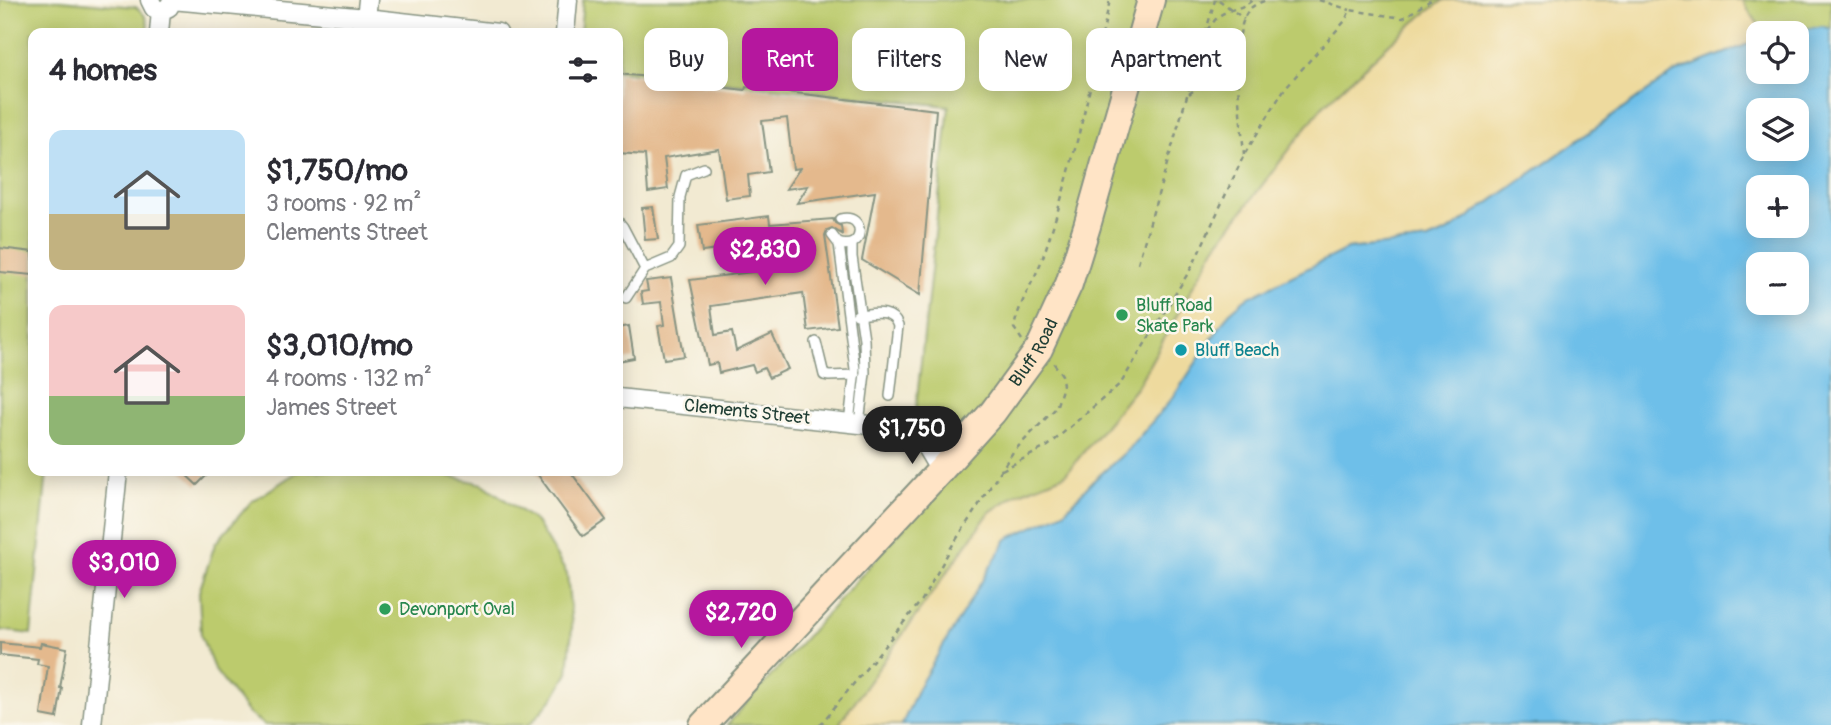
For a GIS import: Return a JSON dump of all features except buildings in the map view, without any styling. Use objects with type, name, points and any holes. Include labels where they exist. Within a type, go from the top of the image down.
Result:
[{"type":"street","points":[[565,28],[568,0]]},
{"type":"street","name":"Bluff Road","points":[[703,725],[993,412],[1039,349],[1069,284],[1151,0]]},
{"type":"street","points":[[160,28],[164,3],[367,9],[471,28]]},
{"type":"street","name":"Clements Street","points":[[623,399],[897,428],[924,444],[940,471]]},
{"type":"street","points":[[92,725],[117,476]]},
{"type":"lane","points":[[626,298],[645,269],[671,258],[680,247],[680,197],[686,175],[704,168]]},
{"type":"lane","points":[[832,235],[839,244],[847,246],[858,237],[857,223],[849,218],[840,219]]},
{"type":"lane","points":[[623,227],[645,269]]},
{"type":"lane","points":[[839,244],[854,351],[854,423]]},
{"type":"lane","points":[[852,244],[864,339],[865,373],[854,423]]},
{"type":"lane","points":[[849,316],[886,314],[896,320],[898,326],[890,396]]},
{"type":"lane","points":[[816,342],[824,374],[855,375]]},
{"type":"path","points":[[820,725],[922,600],[952,546],[1013,452],[1056,408],[1061,397],[1062,374],[1057,365],[1039,349],[1021,340],[1014,328],[1017,314],[1044,256],[1084,118],[1110,0]]},
{"type":"path","points":[[1207,28],[1217,0],[1244,19]]},
{"type":"path","points":[[1209,28],[1222,13],[1252,0]]},
{"type":"path","points":[[1240,28],[1250,8],[1266,0]]},
{"type":"path","points":[[1319,0],[1350,10],[1404,18],[1431,0]]},
{"type":"path","points":[[1000,471],[1048,446],[1121,383],[1193,265],[1244,155],[1285,88],[1345,21],[1350,10]]},
{"type":"path","points":[[1138,263],[1188,91]]},
{"type":"path","points":[[1187,95],[1192,91]]},
{"type":"path","points":[[1240,91],[1244,155]]},
{"type":"green space","points":[[0,0],[59,0],[136,7],[146,18],[148,28],[28,28],[28,476],[47,476],[31,634],[0,630]]},
{"type":"green space","points":[[583,0],[1141,0],[1133,28],[1086,28],[1086,91],[1115,91],[1048,329],[948,450],[915,417],[949,106],[807,91],[838,91],[838,28],[742,28],[742,84],[728,83],[728,28],[644,28],[644,74],[623,72],[623,28],[580,28]]},
{"type":"green space","points":[[1158,0],[1444,0],[1388,45],[1322,107],[1215,247],[1137,387],[1065,475],[1017,494],[990,512],[840,725],[727,725],[961,464],[1055,343],[1131,91],[1246,91],[1246,28],[1150,28]]},
{"type":"green space","points":[[1742,0],[1831,0],[1831,29],[1822,26],[1809,28],[1809,21],[1756,21]]},
{"type":"green space","name":"Devonport Oval","points":[[291,476],[449,476],[483,484],[536,522],[567,574],[572,627],[568,673],[554,697],[528,725],[264,725],[248,713],[214,669],[201,636],[199,592],[215,544],[251,502]]},
{"type":"sand","name":"Bluff Beach","points":[[1444,0],[1742,0],[1756,21],[1746,21],[1746,45],[1674,73],[1449,231],[1428,240],[1347,249],[1172,399],[1128,450],[1064,512],[1007,540],[918,688],[902,725],[840,725],[990,512],[1017,494],[1065,475],[1137,387],[1215,247],[1322,107],[1422,16]]},
{"type":"water","points":[[1822,26],[1831,29],[1831,725],[902,725],[918,688],[1007,539],[1064,512],[1128,450],[1172,399],[1229,313],[1245,299],[1347,249],[1428,240],[1449,231],[1674,73],[1746,45],[1746,84],[1809,84],[1809,28]]},
{"type":"place","name":"Bluff Road Skate Park","points":[[1122,315]]},
{"type":"place","name":"Bluff Beach","points":[[1181,350]]},
{"type":"place","name":"Devonport Oval","points":[[385,609]]}]
